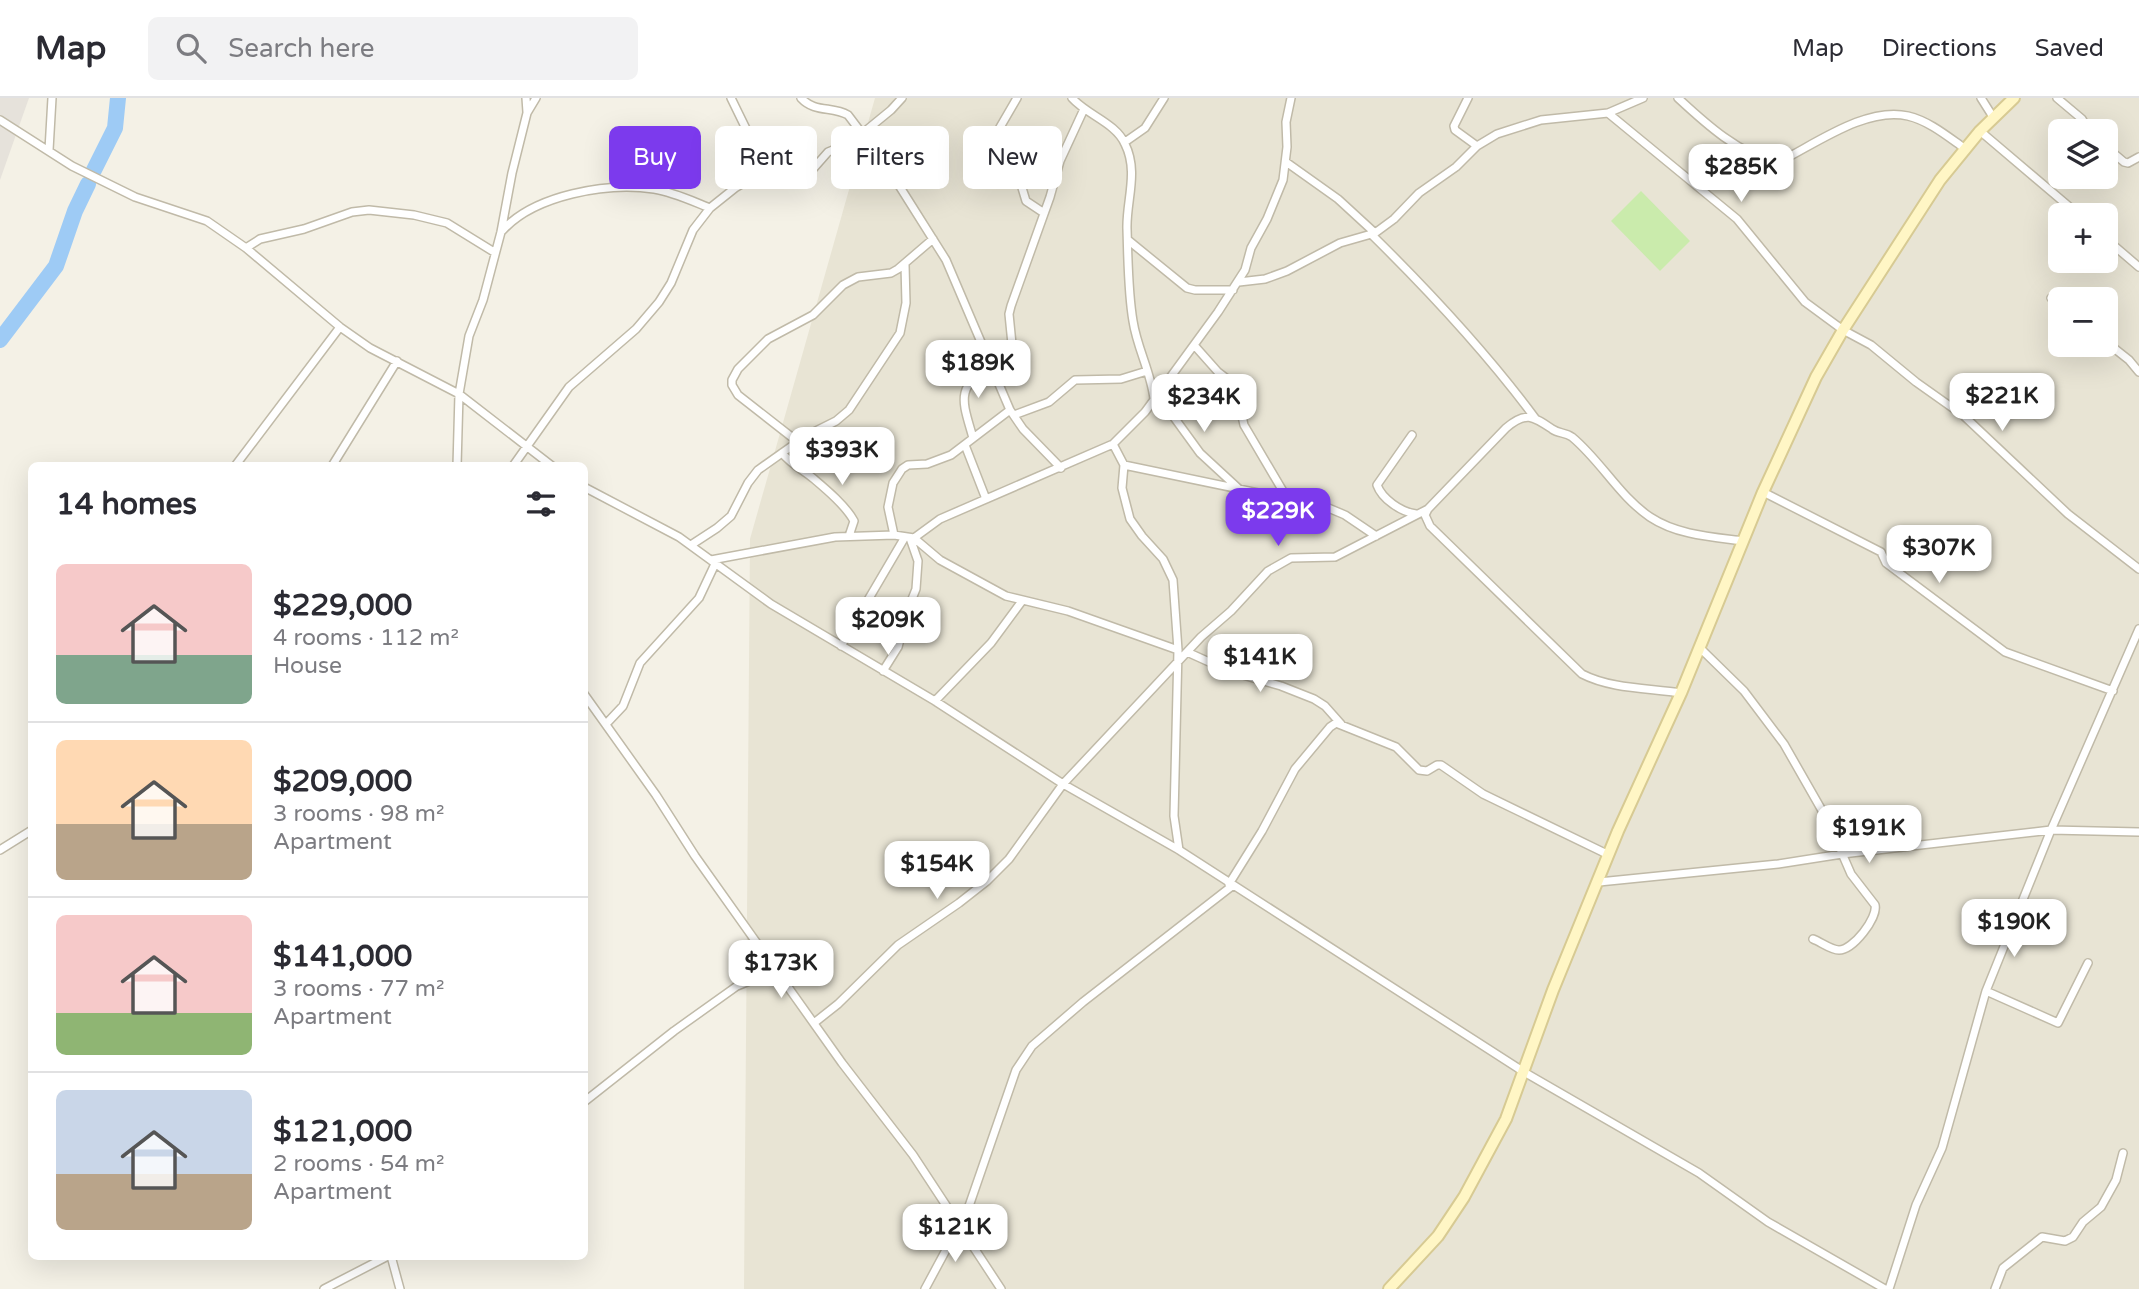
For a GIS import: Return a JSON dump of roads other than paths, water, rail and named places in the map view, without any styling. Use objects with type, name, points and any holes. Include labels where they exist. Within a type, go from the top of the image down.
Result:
[{"type":"street","points":[[49,150],[52,98]]},
{"type":"street","points":[[526,98],[527,113]]},
{"type":"street","points":[[457,462],[459,394],[469,336],[483,300],[501,232],[527,113],[536,98]]},
{"type":"street","points":[[731,98],[745,126]]},
{"type":"street","points":[[802,98],[808,105],[818,109],[841,111],[857,126]]},
{"type":"street","points":[[872,126],[902,98]]},
{"type":"street","points":[[1017,98],[999,129],[998,139],[1013,158],[1026,201],[1044,213]]},
{"type":"street","points":[[1072,98],[1125,142],[1132,174],[1127,226],[1132,320],[1153,384],[1154,399]]},
{"type":"street","points":[[1125,142],[1145,128],[1164,98]]},
{"type":"street","points":[[841,646],[910,538],[940,519],[1113,444],[1127,432],[1194,345],[1245,270],[1251,248],[1276,199],[1286,162],[1286,122],[1291,98]]},
{"type":"street","points":[[1468,98],[1454,126],[1455,130],[1477,146]]},
{"type":"street","points":[[1239,282],[1276,275],[1305,263],[1340,243],[1373,233],[1394,219],[1419,192],[1456,166],[1477,146],[1497,134],[1541,120],[1608,113],[1643,98]]},
{"type":"street","points":[[1678,98],[1721,135],[1758,157],[1777,163],[1860,121],[1901,115],[1924,122],[1964,148]]},
{"type":"street","points":[[1981,98],[1993,117]]},
{"type":"street","points":[[1389,1289],[1438,1236],[1464,1197],[1506,1118],[1553,990],[1609,855],[1681,693],[1763,492],[1816,377],[1908,228],[1964,148],[2014,98]]},
{"type":"street","points":[[2057,98],[2082,119]]},
{"type":"street","points":[[973,438],[964,403],[967,385],[1012,344],[1009,314],[1060,161],[1084,109]]},
{"type":"street","points":[[1608,113],[1737,219],[1805,302],[1843,330],[1871,345],[1916,382],[1964,416],[2068,514],[2139,569]]},
{"type":"street","points":[[0,120],[72,166],[135,197],[207,221],[246,248],[340,327],[459,394],[546,462]]},
{"type":"street","points":[[1980,131],[2065,203]]},
{"type":"street","points":[[817,164],[831,151]]},
{"type":"street","points":[[2118,157],[2128,163],[2139,157]]},
{"type":"street","points":[[1286,162],[1338,199],[1373,233],[1424,286],[1535,418],[1555,431],[1572,437],[1635,505],[1658,522],[1691,534],[1743,541]]},
{"type":"street","points":[[501,232],[514,220],[547,202],[611,186],[655,189],[710,208]]},
{"type":"street","points":[[516,462],[569,387],[636,329],[659,302],[671,283],[693,230],[710,208],[734,189]]},
{"type":"street","points":[[900,189],[955,278],[1012,413],[1023,429],[1061,468]]},
{"type":"street","points":[[246,248],[260,239],[304,229],[352,212],[369,210],[414,215],[447,223],[494,252]]},
{"type":"street","points":[[798,442],[738,395],[732,385],[734,375],[768,339],[813,316],[850,280],[891,273],[905,265],[933,239]]},
{"type":"street","points":[[1128,240],[1187,288],[1233,290]]},
{"type":"street","points":[[2118,249],[2139,267]]},
{"type":"street","points":[[691,544],[725,523],[753,476],[798,442],[836,421],[849,410],[895,342],[903,324],[906,303],[905,265]]},
{"type":"street","points":[[238,462],[340,327]]},
{"type":"street","points":[[1194,345],[1218,372],[1235,385],[1244,425],[1287,498]]},
{"type":"street","points":[[2118,351],[2139,372]]},
{"type":"street","points":[[334,462],[397,361]]},
{"type":"street","points":[[894,535],[888,507],[897,475],[908,465],[927,464],[951,455],[1012,413],[1049,402],[1075,380],[1114,380],[1147,371]]},
{"type":"street","points":[[1154,399],[1168,409],[1200,453],[1239,489]]},
{"type":"street","points":[[1535,418],[1520,418],[1506,428],[1428,509],[1425,515],[1430,526],[1582,674],[1620,685],[1681,693]]},
{"type":"street","points":[[1412,435],[1377,485],[1382,494],[1403,511],[1418,514]]},
{"type":"street","points":[[1113,444],[1124,465],[1122,488],[1130,519],[1163,559],[1173,580],[1178,650],[1174,816],[1180,850]]},
{"type":"street","points":[[965,445],[986,499]]},
{"type":"street","points":[[782,453],[815,480],[849,514],[854,521],[849,536]]},
{"type":"street","points":[[1124,465],[1287,498],[1337,511],[1376,536]]},
{"type":"street","points":[[588,489],[691,544],[771,604],[935,701],[1063,784],[1180,850],[1524,1072],[1699,1173],[1768,1222],[1887,1289],[1916,1205],[1942,1148],[1947,1122],[1986,991],[2051,830],[2139,629]]},
{"type":"street","points":[[1763,492],[1881,552],[1886,563],[2005,652],[2113,691]]},
{"type":"street","points":[[814,1023],[838,1004],[898,945],[987,881],[1012,856],[1063,784],[1178,664],[1201,636],[1231,611],[1258,579],[1276,565],[1298,557],[1335,557],[1428,509]]},
{"type":"street","points":[[713,562],[835,537],[894,535],[910,538],[946,564],[1006,596],[1078,614],[1178,650]]},
{"type":"street","points":[[883,671],[898,647],[916,589],[918,561],[910,538]]},
{"type":"street","points":[[606,724],[624,706],[640,663],[699,598],[713,562]]},
{"type":"street","points":[[935,701],[991,643],[1022,601]]},
{"type":"street","points":[[1700,648],[1744,691],[1784,744],[1828,821],[1852,874],[1875,905],[1872,921],[1848,948],[1838,950],[1813,939]]},
{"type":"street","points":[[1187,652],[1229,671],[1314,699],[1325,706],[1341,724]]},
{"type":"street","points":[[588,699],[814,1023],[913,1155],[1001,1289]]},
{"type":"street","points":[[925,1289],[972,1199],[1016,1070],[1025,1054],[1083,1002],[1231,885],[1295,769],[1336,723],[1396,747],[1419,770],[1427,771],[1441,765],[1483,794],[1609,855]]},
{"type":"street","points":[[1599,882],[1778,864],[2051,830],[2139,832]]},
{"type":"street","points":[[0,850],[28,832]]},
{"type":"street","points":[[755,977],[765,967],[766,955]]},
{"type":"street","points":[[1986,991],[2058,1023],[2088,963]]},
{"type":"street","points":[[588,1099],[683,1023],[737,986],[764,975],[783,979]]},
{"type":"street","points":[[1995,1289],[2003,1268],[2042,1237],[2065,1241],[2073,1237],[2082,1222],[2101,1207],[2116,1180],[2123,1153]]},
{"type":"street","points":[[324,1289],[382,1260]]},
{"type":"street","points":[[391,1260],[400,1289]]},
{"type":"waterway","points":[[94,170],[115,128],[118,98]]},
{"type":"waterway","points":[[0,340],[56,266],[75,211],[88,184]]}]
